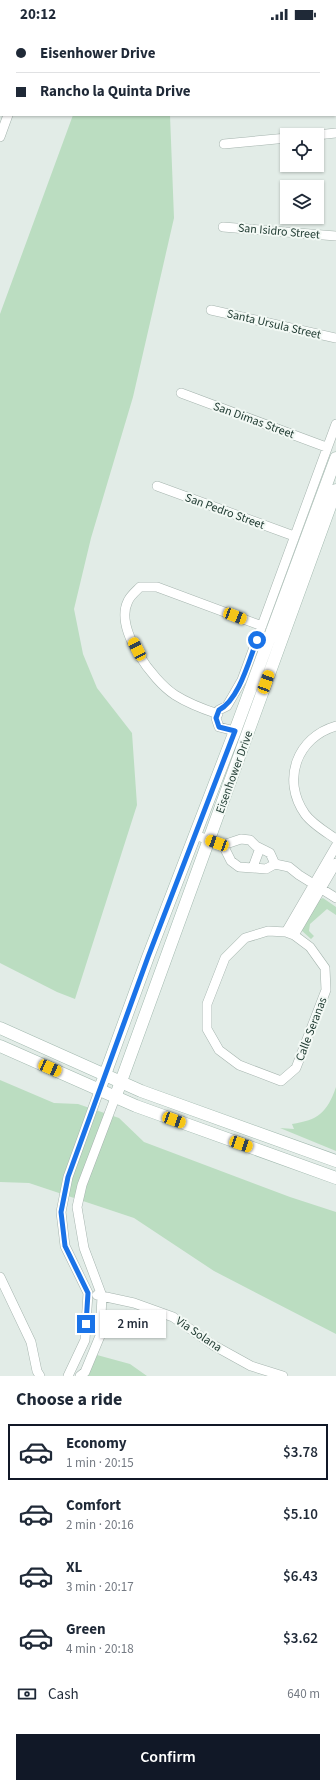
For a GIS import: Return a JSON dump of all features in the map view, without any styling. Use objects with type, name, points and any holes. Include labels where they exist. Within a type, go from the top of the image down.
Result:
[{"type":"main road","name":"Eisenhower Drive","points":[[100,1091],[148,957],[235,731],[336,458]]},
{"type":"main road","name":"Eisenhower Drive","points":[[115,1098],[122,1083],[336,490]]},
{"type":"main road","points":[[0,1028],[122,1083],[336,1161]]},
{"type":"main road","points":[[0,1046],[115,1098],[336,1178]]},
{"type":"street","points":[[0,138],[8,116]]},
{"type":"street","points":[[324,135],[336,134]]},
{"type":"street","points":[[224,144],[280,139]]},
{"type":"street","name":"San Isidro Street","points":[[223,227],[336,236]]},
{"type":"street","name":"Santa Ursula Street","points":[[211,310],[336,338]]},
{"type":"street","name":"San Dimas Street","points":[[181,393],[326,447]]},
{"type":"street","points":[[262,626],[157,587],[140,587],[128,602],[125,621],[138,652],[153,676],[174,695],[194,706],[218,714],[219,710],[227,706],[242,680],[262,626],[326,447],[336,424]]},
{"type":"street","name":"San Pedro Street","points":[[157,486],[294,536]]},
{"type":"street","name":"Eisenhower Drive","points":[[218,714],[216,718],[219,727],[235,731]]},
{"type":"street","points":[[336,726],[323,730],[311,739],[302,749],[296,761],[293,780],[296,798],[305,815],[336,839]]},
{"type":"street","points":[[195,835],[223,845],[245,838],[270,853],[277,865]]},
{"type":"street","points":[[223,845],[235,865],[266,869],[277,865],[289,866],[299,875],[336,898]]},
{"type":"street","points":[[290,934],[317,885],[336,846]]},
{"type":"street","points":[[253,867],[260,848]]},
{"type":"street","points":[[317,885],[336,863]]},
{"type":"street","name":"Calle Seranas","points":[[268,931],[290,934],[310,947],[325,968],[326,990],[296,1068],[281,1082],[239,1065],[219,1050],[207,1029],[207,1004],[225,958],[244,938],[268,931]]},
{"type":"street","points":[[68,1376],[85,1340],[88,1293],[65,1246],[61,1212],[68,1177],[100,1091]]},
{"type":"street","points":[[80,1376],[85,1372],[100,1336],[102,1296],[84,1248],[78,1207],[82,1185],[115,1098]]},
{"type":"street","points":[[0,1277],[31,1342],[37,1371],[40,1376]]},
{"type":"street","name":"Via Solana","points":[[88,1293],[134,1303],[173,1317],[213,1345],[251,1366],[284,1376]]},
{"type":"green space","points":[[73,116],[170,116],[174,218],[133,397],[91,538],[74,609],[83,654],[97,688],[132,733],[137,805],[75,999],[57,992],[0,963],[0,314]]},
{"type":"green space","points":[[323,898],[336,907],[336,915],[327,909],[310,924],[309,931],[314,936],[311,939],[301,930],[318,900]]},
{"type":"green space","points":[[0,1080],[54,1103],[78,1104],[119,1118],[144,1142],[290,1197],[336,1212],[336,1334],[214,1271],[134,1218],[29,1183],[0,1182]]},
{"type":"green space","points":[[336,1087],[336,1151],[280,1128],[294,1129],[292,1124],[309,1120],[320,1114],[329,1103]]},
{"type":"green space","points":[[97,1355],[130,1364],[147,1376],[85,1376]]},
{"type":"route","points":[[86,1324],[88,1293],[65,1246],[61,1212],[68,1177],[148,957],[235,731],[219,727],[216,718],[219,710],[227,706],[242,680],[257,640]]}]
